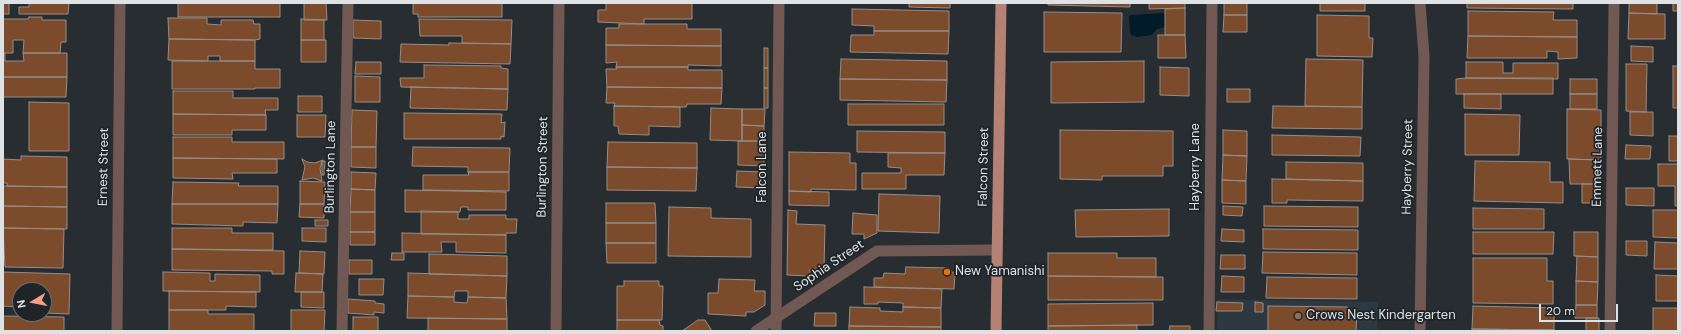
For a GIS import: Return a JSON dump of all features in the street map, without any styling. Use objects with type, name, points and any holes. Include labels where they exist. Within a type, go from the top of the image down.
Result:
[{"type":"main road","name":"Falcon Street","points":[[996,331],[1001,3]]},
{"type":"street","name":"Ernest Street","points":[[117,331],[120,3]]},
{"type":"street","name":"Burlington Lane","points":[[342,331],[348,3]]},
{"type":"street","name":"Burlington Street","points":[[556,331],[559,3]]},
{"type":"street","name":"Falcon Lane","points":[[776,331],[779,3]]},
{"type":"street","name":"Hayberry Lane","points":[[1209,331],[1212,3]]},
{"type":"street","name":"Hayberry Street","points":[[1420,3],[1424,56],[1420,331]]},
{"type":"street","name":"Emmett Lane","points":[[1610,331],[1614,3]]},
{"type":"street","name":"Sophia Street","points":[[756,331],[877,251],[997,250]]},
{"type":"shaded area","name":"Crows Nest Kindergarten","points":[[1218,299],[1378,302],[1377,331],[1217,331]]},
{"type":"water","points":[[1165,13],[1165,27],[1157,29],[1152,35],[1137,37],[1131,35],[1129,16]]},
{"type":"building","points":[[3,3],[9,3],[9,14],[3,14]]},
{"type":"building","points":[[29,3],[69,3],[68,14],[19,14],[19,7],[29,7]]},
{"type":"building","points":[[178,3],[280,3],[280,17],[178,17]]},
{"type":"building","points":[[304,3],[326,3],[327,20],[304,20]]},
{"type":"building","points":[[413,3],[502,3],[502,17],[418,17],[418,14],[413,14]]},
{"type":"building","points":[[606,3],[692,3],[692,19],[644,19],[644,24],[598,22],[598,10],[606,10]]},
{"type":"building","points":[[909,3],[950,3],[950,8],[909,7]]},
{"type":"building","points":[[1048,3],[1130,3],[1130,7],[1048,5]]},
{"type":"building","points":[[1149,3],[1185,3],[1185,8],[1149,9]]},
{"type":"building","points":[[1224,3],[1247,3],[1247,15],[1224,15]]},
{"type":"building","points":[[1320,3],[1365,3],[1365,11],[1320,11]]},
{"type":"building","points":[[1467,3],[1573,3],[1573,9],[1467,8]]},
{"type":"building","points":[[1629,3],[1657,3],[1657,14],[1629,13]]},
{"type":"building","points":[[1673,3],[1678,3],[1678,11],[1673,11]]},
{"type":"building","points":[[1185,8],[1185,35],[1165,35],[1165,9]]},
{"type":"building","points":[[852,9],[949,11],[949,31],[874,31],[874,26],[852,25]]},
{"type":"building","points":[[1468,11],[1554,12],[1553,20],[1577,20],[1577,37],[1468,36]]},
{"type":"building","points":[[1044,12],[1122,13],[1121,52],[1044,52]]},
{"type":"building","points":[[1629,13],[1665,14],[1665,39],[1628,39]]},
{"type":"building","points":[[1224,15],[1247,15],[1247,32],[1223,32]]},
{"type":"building","points":[[1317,15],[1369,16],[1369,38],[1373,38],[1372,57],[1317,56]]},
{"type":"building","points":[[29,17],[42,17],[42,20],[66,20],[66,42],[61,42],[60,53],[23,53],[24,40],[13,40],[13,53],[3,53],[3,19],[28,19]]},
{"type":"building","points":[[168,18],[207,18],[207,24],[221,25],[221,20],[253,20],[254,24],[260,24],[260,39],[169,39]]},
{"type":"building","points":[[301,19],[324,20],[324,40],[301,40]]},
{"type":"building","points":[[419,19],[512,20],[511,44],[462,43],[462,36],[420,36]]},
{"type":"building","points":[[353,20],[381,21],[381,39],[353,38]]},
{"type":"building","points":[[619,24],[687,24],[687,29],[721,29],[721,46],[606,45],[606,28],[619,28]]},
{"type":"building","points":[[874,31],[949,31],[948,54],[850,52],[851,35],[874,35]]},
{"type":"building","points":[[1158,35],[1185,35],[1186,58],[1158,58]]},
{"type":"building","points":[[1468,36],[1577,37],[1577,58],[1558,59],[1558,52],[1547,51],[1547,58],[1467,58]]},
{"type":"building","points":[[169,39],[255,40],[255,61],[220,61],[220,56],[208,56],[208,61],[168,60]]},
{"type":"building","points":[[301,40],[326,40],[326,62],[301,62]]},
{"type":"building","points":[[449,43],[511,44],[510,64],[400,62],[401,44],[449,45]]},
{"type":"building","points":[[606,45],[721,46],[721,66],[688,65],[688,67],[616,67],[617,62],[606,63]]},
{"type":"building","points":[[1631,46],[1653,47],[1653,62],[1631,61]]},
{"type":"building","points":[[764,48],[768,48],[768,68],[764,68]]},
{"type":"building","points":[[3,53],[5,53],[5,61],[24,61],[23,53],[67,53],[67,77],[3,77]]},
{"type":"building","points":[[841,59],[947,61],[947,80],[840,79]]},
{"type":"building","points":[[1306,59],[1363,60],[1362,107],[1305,106]]},
{"type":"building","points":[[172,61],[255,61],[255,69],[280,69],[280,88],[172,89]]},
{"type":"building","points":[[1144,61],[1144,102],[1051,103],[1051,62]]},
{"type":"building","points":[[356,62],[381,62],[381,74],[355,74]]},
{"type":"building","points":[[1466,62],[1503,62],[1503,73],[1513,73],[1513,63],[1558,63],[1558,79],[1466,78]]},
{"type":"building","points":[[1626,64],[1647,64],[1646,112],[1626,111]]},
{"type":"building","points":[[424,65],[501,66],[501,68],[508,69],[508,89],[401,87],[400,78],[424,78]]},
{"type":"building","points":[[1673,66],[1678,66],[1678,108],[1673,108]]},
{"type":"building","points":[[616,67],[688,67],[688,70],[722,70],[722,88],[607,87],[606,69],[617,69]]},
{"type":"building","points":[[1160,67],[1189,68],[1189,96],[1160,95]]},
{"type":"building","points":[[764,68],[768,68],[768,88],[764,88]]},
{"type":"building","points":[[355,76],[380,77],[380,102],[355,102]]},
{"type":"building","points":[[3,77],[67,77],[66,97],[3,97]]},
{"type":"building","points":[[1553,78],[1553,94],[1456,94],[1456,79]]},
{"type":"building","points":[[840,79],[947,80],[946,102],[840,100]]},
{"type":"building","points":[[1570,79],[1597,79],[1597,94],[1570,94]]},
{"type":"building","points":[[411,87],[508,89],[507,110],[410,108]]},
{"type":"building","points":[[607,87],[722,88],[721,104],[687,104],[686,107],[614,106],[615,103],[606,103]]},
{"type":"building","points":[[764,88],[768,88],[768,108],[764,108]]},
{"type":"building","points":[[1227,89],[1250,89],[1250,102],[1227,102]]},
{"type":"building","points":[[173,91],[233,91],[233,98],[278,98],[278,110],[265,110],[266,115],[173,114]]},
{"type":"building","points":[[1464,94],[1501,94],[1501,109],[1464,108]]},
{"type":"building","points":[[1570,94],[1597,94],[1597,109],[1570,109]]},
{"type":"building","points":[[298,96],[322,96],[322,112],[298,112]]},
{"type":"building","points":[[29,102],[69,103],[69,151],[29,151]]},
{"type":"building","points":[[848,104],[944,104],[944,125],[848,125]]},
{"type":"building","points":[[614,106],[680,107],[680,127],[649,126],[649,135],[619,134],[618,126],[614,126]]},
{"type":"building","points":[[1273,106],[1362,107],[1362,129],[1272,128]]},
{"type":"building","points":[[711,108],[742,109],[742,141],[710,140]]},
{"type":"building","points":[[742,109],[765,109],[764,126],[742,125]]},
{"type":"building","points":[[1567,109],[1601,110],[1601,160],[1567,159]]},
{"type":"building","points":[[352,110],[377,111],[376,147],[351,147]]},
{"type":"building","points":[[1630,112],[1653,112],[1653,136],[1630,135]]},
{"type":"building","points":[[404,113],[502,114],[501,123],[505,122],[504,137],[501,136],[501,139],[404,139]]},
{"type":"building","points":[[173,114],[266,115],[266,130],[232,130],[232,135],[173,135]]},
{"type":"building","points":[[1465,114],[1520,115],[1519,155],[1465,155]]},
{"type":"building","points":[[297,115],[326,115],[325,137],[297,137]]},
{"type":"building","points":[[742,125],[764,126],[764,141],[742,141]]},
{"type":"building","points":[[1060,130],[1173,131],[1173,166],[1163,166],[1163,176],[1102,176],[1102,180],[1060,179]]},
{"type":"building","points":[[1223,130],[1247,131],[1247,156],[1223,155]]},
{"type":"building","points":[[857,131],[945,132],[945,153],[857,152]]},
{"type":"building","points":[[1272,135],[1361,137],[1360,156],[1272,155]]},
{"type":"building","points":[[1669,136],[1678,136],[1678,161],[1669,161]]},
{"type":"building","points":[[173,137],[232,137],[232,142],[284,142],[284,159],[173,158]]},
{"type":"building","points":[[738,141],[764,141],[764,166],[738,165]]},
{"type":"building","points":[[608,142],[697,143],[697,168],[607,167]]},
{"type":"building","points":[[1626,145],[1651,146],[1650,159],[1625,159]]},
{"type":"building","points":[[351,147],[376,147],[376,168],[351,167]]},
{"type":"building","points":[[413,147],[510,148],[509,172],[468,172],[468,167],[412,166]]},
{"type":"building","points":[[789,152],[850,153],[850,163],[856,163],[856,190],[811,189],[811,192],[789,191]]},
{"type":"building","points":[[888,153],[945,153],[944,175],[906,175],[906,189],[862,189],[862,173],[901,173],[901,168],[888,167]]},
{"type":"building","points":[[1223,155],[1247,156],[1246,181],[1222,180]]},
{"type":"building","points":[[21,156],[67,157],[67,187],[7,186],[7,183],[3,183],[3,159],[21,160]]},
{"type":"building","points":[[173,158],[277,159],[277,173],[232,173],[233,179],[173,178]]},
{"type":"building","points":[[302,159],[307,162],[315,163],[323,160],[320,168],[322,181],[313,178],[302,180],[305,167]]},
{"type":"building","points":[[1569,159],[1597,160],[1597,184],[1570,184]]},
{"type":"building","points":[[322,161],[325,161],[324,175],[322,175]]},
{"type":"building","points":[[1475,161],[1550,162],[1550,182],[1563,182],[1563,203],[1474,201]]},
{"type":"building","points":[[1286,162],[1363,163],[1363,181],[1286,179]]},
{"type":"building","points":[[1658,164],[1678,164],[1678,206],[1675,206],[1675,186],[1658,186]]},
{"type":"building","points":[[607,167],[697,168],[696,191],[607,190]]},
{"type":"building","points":[[737,171],[763,172],[762,188],[736,187]]},
{"type":"building","points":[[351,172],[376,173],[375,190],[351,189]]},
{"type":"building","points":[[468,172],[509,172],[509,191],[423,190],[423,175],[469,175]]},
{"type":"building","points":[[1272,179],[1363,181],[1363,201],[1287,200],[1287,203],[1272,203]]},
{"type":"building","points":[[1222,180],[1246,181],[1246,204],[1222,203]]},
{"type":"building","points":[[300,181],[325,182],[324,204],[300,204]]},
{"type":"building","points":[[173,182],[239,183],[238,186],[278,186],[278,204],[172,204]]},
{"type":"building","points":[[1582,184],[1597,184],[1597,191],[1600,191],[1600,203],[1582,203]]},
{"type":"building","points":[[3,186],[67,187],[67,207],[3,206]]},
{"type":"building","points":[[1626,188],[1654,188],[1654,206],[1626,205]]},
{"type":"building","points":[[351,189],[375,190],[375,212],[350,212]]},
{"type":"building","points":[[405,190],[506,192],[506,210],[468,210],[468,207],[461,207],[460,212],[405,212]]},
{"type":"building","points":[[789,191],[829,192],[829,206],[789,205]]},
{"type":"building","points":[[879,194],[940,196],[939,233],[878,231]]},
{"type":"building","points":[[606,203],[655,203],[656,223],[606,223]]},
{"type":"building","points":[[172,204],[278,204],[277,223],[243,222],[243,226],[172,224]]},
{"type":"building","points":[[300,204],[324,204],[324,218],[299,217]]},
{"type":"building","points":[[3,206],[67,207],[67,229],[3,228]]},
{"type":"building","points":[[1223,206],[1243,207],[1242,216],[1223,215]]},
{"type":"building","points":[[1264,206],[1358,207],[1358,227],[1264,226]]},
{"type":"building","points":[[669,207],[711,208],[711,218],[751,219],[751,257],[668,256]]},
{"type":"building","points":[[1473,208],[1544,209],[1544,229],[1473,229]]},
{"type":"building","points":[[1169,209],[1169,236],[1076,237],[1075,210]]},
{"type":"building","points":[[788,210],[797,211],[796,224],[825,225],[824,269],[810,269],[810,276],[787,275]]},
{"type":"building","points":[[1653,210],[1678,210],[1678,238],[1653,237]]},
{"type":"building","points":[[421,211],[458,212],[458,219],[469,219],[469,215],[506,215],[506,219],[517,219],[516,233],[506,233],[506,235],[421,234]]},
{"type":"building","points":[[350,212],[375,212],[375,232],[350,232]]},
{"type":"building","points":[[853,213],[877,215],[877,233],[864,239],[864,234],[852,234]]},
{"type":"building","points":[[315,220],[328,220],[328,226],[315,226]]},
{"type":"building","points":[[606,223],[656,223],[656,243],[606,243]]},
{"type":"building","points":[[3,228],[64,229],[63,268],[5,267]]},
{"type":"building","points":[[172,228],[232,228],[232,233],[273,233],[273,250],[172,249]]},
{"type":"building","points":[[302,228],[326,228],[326,242],[302,241]]},
{"type":"building","points":[[1222,229],[1244,230],[1244,242],[1221,241]]},
{"type":"building","points":[[1263,229],[1358,230],[1358,250],[1263,249]]},
{"type":"building","points":[[350,232],[375,232],[375,245],[350,245]]},
{"type":"building","points":[[1473,232],[1554,232],[1553,254],[1473,254]]},
{"type":"building","points":[[1574,232],[1598,232],[1598,257],[1574,256]]},
{"type":"building","points":[[402,233],[506,235],[506,253],[456,252],[456,242],[441,242],[442,252],[402,252]]},
{"type":"building","points":[[1626,241],[1647,241],[1647,256],[1626,255]]},
{"type":"building","points":[[1655,242],[1678,243],[1678,269],[1654,269]]},
{"type":"building","points":[[606,243],[656,243],[656,263],[607,263]]},
{"type":"building","points":[[172,249],[284,251],[284,274],[272,274],[272,271],[172,270]]},
{"type":"building","points":[[300,251],[325,252],[324,274],[299,273]]},
{"type":"building","points":[[1263,252],[1357,253],[1357,275],[1262,273]]},
{"type":"building","points":[[392,253],[404,253],[404,260],[391,260]]},
{"type":"building","points":[[1048,253],[1117,253],[1117,258],[1156,258],[1156,277],[1048,276]]},
{"type":"building","points":[[429,254],[507,256],[507,276],[429,274]]},
{"type":"building","points":[[1221,255],[1245,255],[1245,269],[1220,269]]},
{"type":"building","points":[[1577,256],[1598,257],[1598,282],[1576,281]]},
{"type":"building","points":[[1473,258],[1547,258],[1547,281],[1553,281],[1553,304],[1473,303]]},
{"type":"building","points":[[349,260],[372,260],[372,274],[349,274]]},
{"type":"building","points":[[906,267],[949,268],[955,275],[954,289],[874,287],[874,278],[883,278],[884,273],[905,274]]},
{"type":"building","points":[[3,272],[70,274],[69,314],[52,313],[52,282],[12,282],[12,307],[3,306]]},
{"type":"building","points":[[163,272],[210,273],[210,281],[215,281],[215,274],[260,275],[260,292],[163,291]]},
{"type":"building","points":[[296,273],[323,274],[322,292],[295,292]]},
{"type":"building","points":[[408,273],[507,276],[506,298],[468,297],[468,291],[455,291],[454,297],[408,296]]},
{"type":"building","points":[[1656,275],[1678,276],[1678,301],[1656,301]]},
{"type":"building","points":[[1048,276],[1163,277],[1163,300],[1048,300]]},
{"type":"building","points":[[1222,276],[1244,277],[1244,292],[1221,292]]},
{"type":"building","points":[[1267,277],[1357,278],[1357,299],[1266,298]]},
{"type":"building","points":[[359,279],[384,279],[383,295],[359,295]]},
{"type":"building","points":[[719,279],[755,280],[754,291],[765,291],[765,305],[754,312],[746,312],[746,316],[708,314],[708,293],[718,293]]},
{"type":"building","points":[[624,281],[659,281],[659,286],[663,286],[662,320],[617,320],[617,286],[624,286]]},
{"type":"building","points":[[1576,281],[1598,282],[1597,305],[1576,305]]},
{"type":"building","points":[[864,287],[942,289],[941,308],[903,307],[903,303],[878,302],[878,304],[864,304]]},
{"type":"building","points":[[169,291],[256,292],[256,307],[226,306],[226,310],[169,310]]},
{"type":"building","points":[[301,292],[324,292],[324,308],[301,307]]},
{"type":"building","points":[[408,296],[454,297],[454,302],[467,303],[468,297],[506,298],[507,319],[407,318]]},
{"type":"building","points":[[348,299],[375,301],[375,303],[384,304],[384,313],[374,312],[374,315],[348,313]]},
{"type":"building","points":[[1217,302],[1243,303],[1242,311],[1216,311]]},
{"type":"building","points":[[1255,302],[1263,303],[1263,312],[1255,312]]},
{"type":"building","points":[[1153,303],[1153,325],[1048,326],[1048,304]]},
{"type":"building","points":[[1576,305],[1597,305],[1597,318],[1575,318]]},
{"type":"building","points":[[1268,306],[1348,307],[1348,313],[1357,313],[1356,331],[1268,331]]},
{"type":"building","points":[[1473,306],[1554,308],[1554,330],[1472,329]]},
{"type":"building","points":[[850,307],[880,308],[880,311],[903,312],[903,307],[941,308],[941,327],[849,326]]},
{"type":"building","points":[[1653,308],[1678,308],[1678,331],[1653,331]]},
{"type":"building","points":[[169,310],[208,310],[208,314],[254,314],[254,331],[169,331]]},
{"type":"building","points":[[291,310],[325,310],[324,331],[291,331]]},
{"type":"building","points":[[815,313],[836,313],[836,326],[814,326]]},
{"type":"building","points":[[3,316],[12,316],[12,322],[52,322],[52,317],[64,317],[64,331],[3,331]]},
{"type":"building","points":[[353,317],[378,317],[378,331],[353,331]]},
{"type":"building","points":[[428,318],[507,319],[507,331],[428,331]]},
{"type":"building","points":[[1586,318],[1599,318],[1599,331],[1586,331]]},
{"type":"building","points":[[617,320],[659,320],[660,325],[663,326],[663,331],[617,331]]},
{"type":"building","points":[[698,320],[705,320],[712,331],[682,331]]},
{"type":"building","points":[[1137,325],[1137,331],[1048,331],[1048,326]]},
{"type":"building","points":[[849,326],[941,327],[941,331],[849,331]]},
{"type":"building","points":[[1170,326],[1190,326],[1190,331],[1169,331]]},
{"type":"building","points":[[1472,329],[1554,330],[1472,331]]},
{"type":"place","name":"New Yamanishi","points":[[947,272]]},
{"type":"place","name":"Crows Nest Kindergarten","points":[[1298,316]]}]
